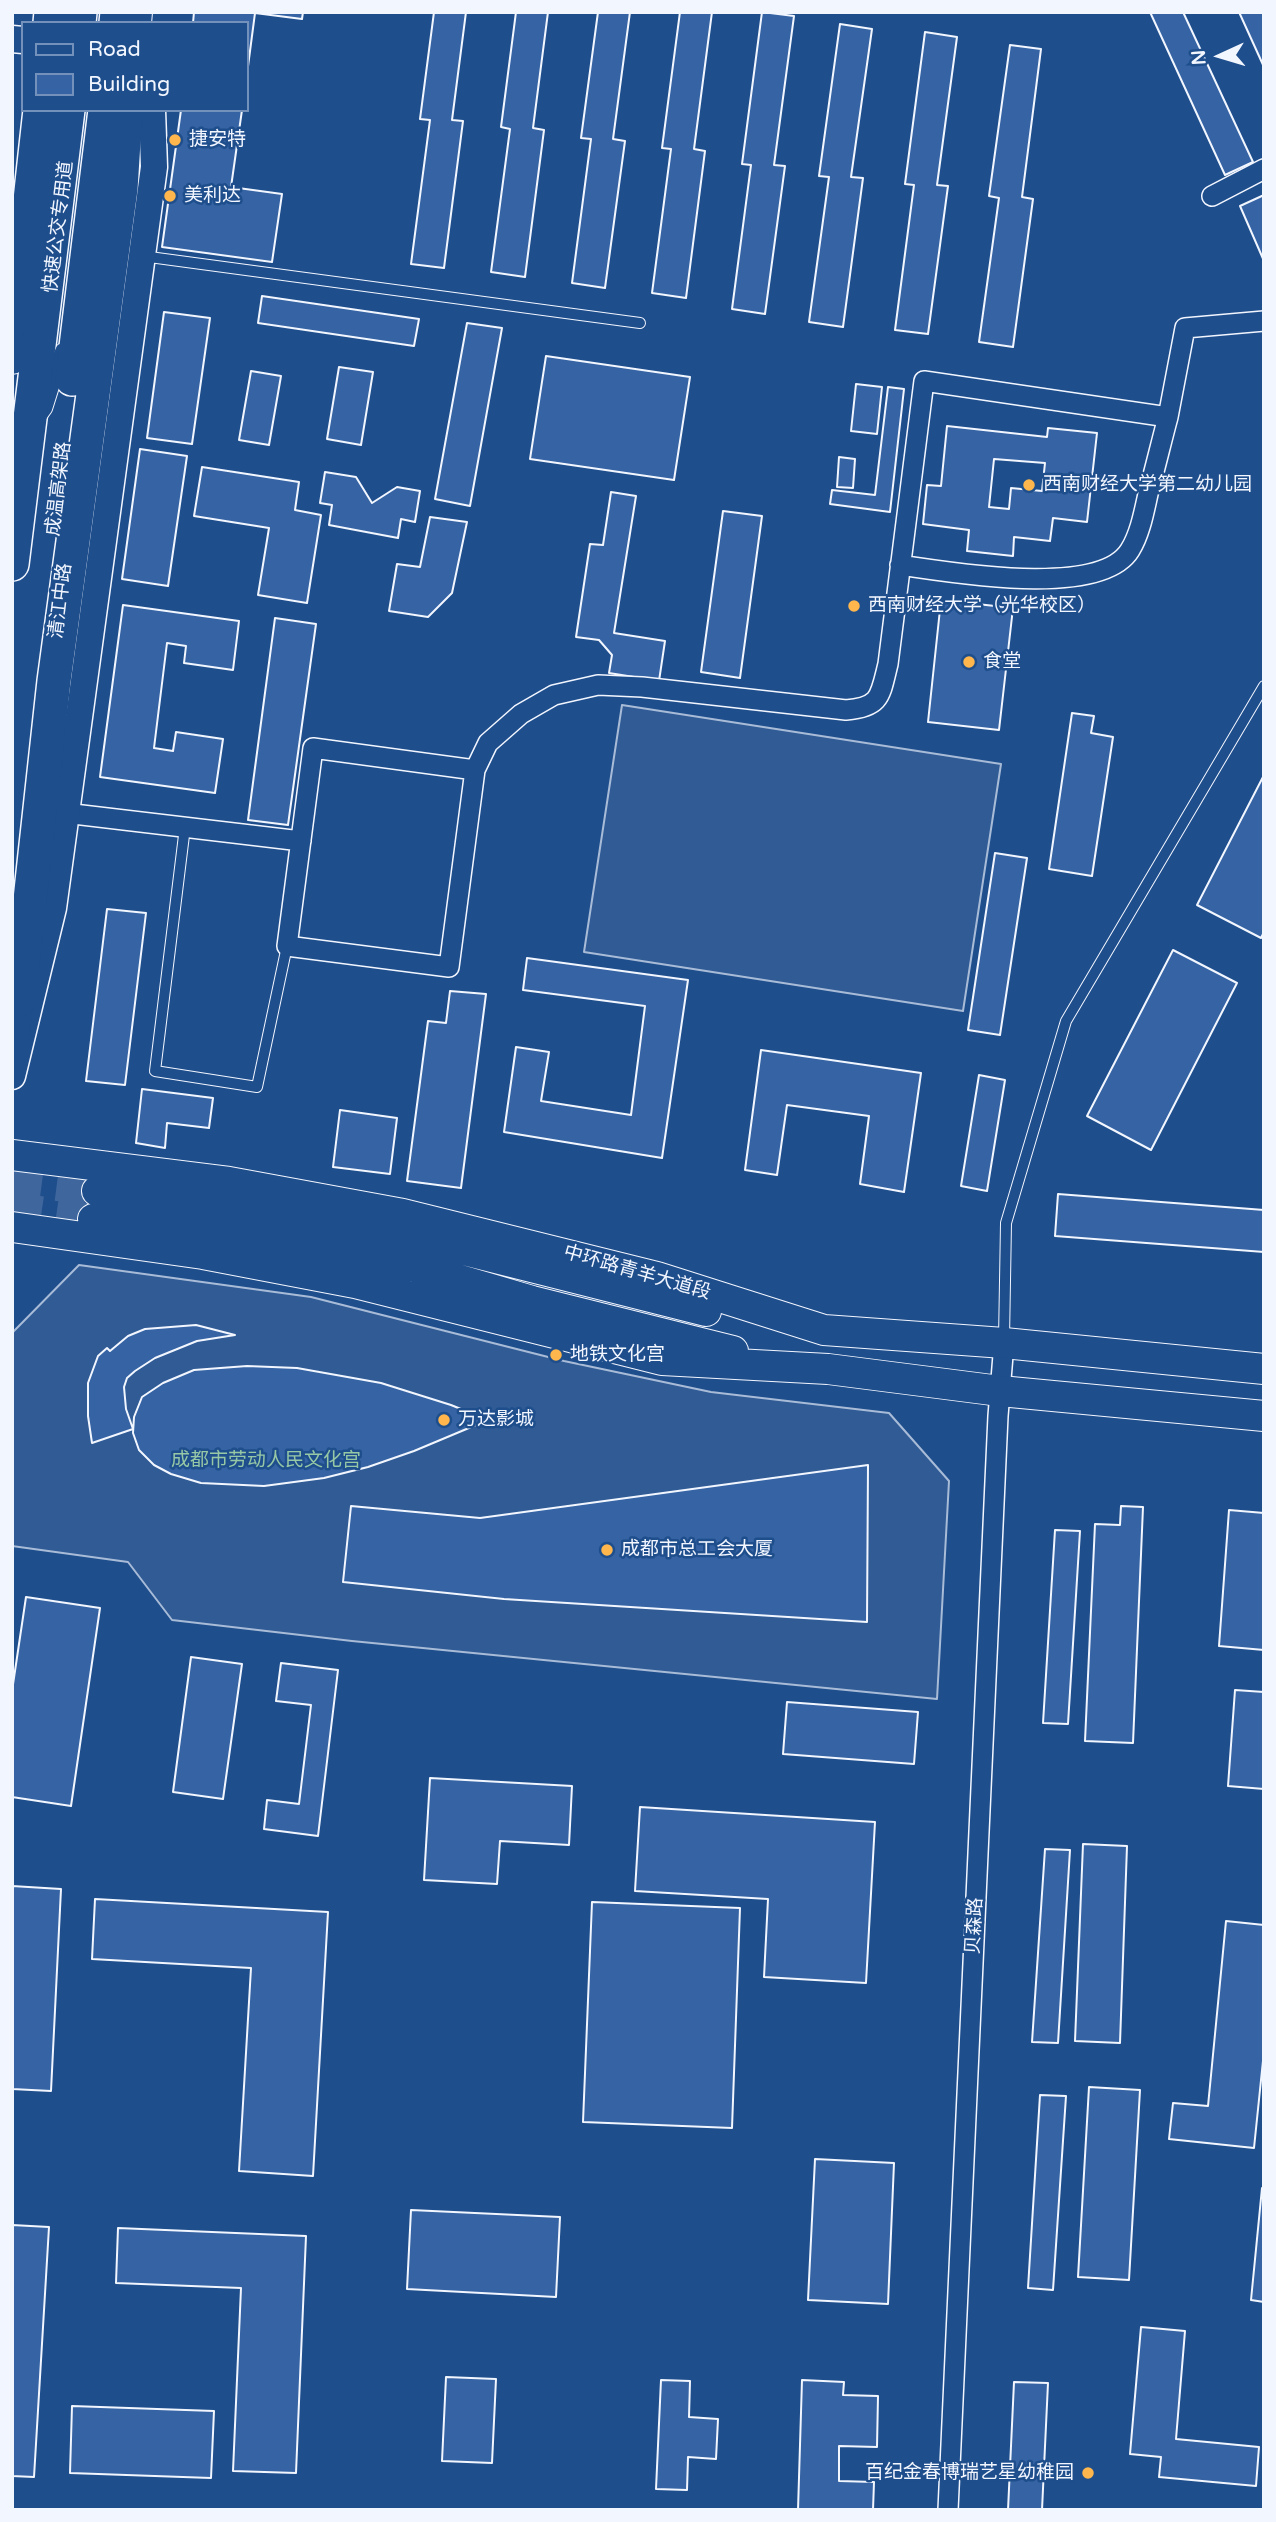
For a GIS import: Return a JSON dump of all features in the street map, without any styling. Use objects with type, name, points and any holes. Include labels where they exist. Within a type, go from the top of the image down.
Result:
[{"type":"highway","points":[[15,317],[40,112]]},
{"type":"highway","name":"成温高架路","points":[[12,564],[68,112]]},
{"type":"highway","name":"成温高架路","points":[[12,867],[105,112]]},
{"type":"highway","points":[[19,1000],[54,681],[121,189],[125,112]]},
{"type":"main road","points":[[12,359],[15,317],[52,112]]},
{"type":"main road","name":"清江中路","points":[[12,1051],[19,1000],[31,834],[125,112]]},
{"type":"main road","name":"中环路青羊大道段","points":[[12,1155],[229,1182],[403,1214],[657,1277],[824,1330],[1004,1343],[1264,1369]]},
{"type":"main road","points":[[824,1330],[701,1311],[452,1247],[311,1217],[95,1205],[415,1267],[531,1301],[783,1364],[1000,1391],[1264,1416]]},
{"type":"main road","points":[[12,1227],[203,1254],[355,1283],[662,1360],[828,1369]]},
{"type":"street","points":[[15,317],[28,112]]},
{"type":"street","points":[[12,1076],[53,908],[154,167],[152,112]]},
{"type":"street","points":[[1212,195],[1264,169]]},
{"type":"street","points":[[900,565],[1003,578],[1033,579],[1088,575],[1117,565],[1130,550],[1141,522],[1168,417],[1185,328],[1264,321]]},
{"type":"street","points":[[475,770],[313,748],[287,946],[449,967],[475,770],[488,743],[522,714],[554,695],[598,685],[642,687],[846,710],[867,708],[881,696],[888,664],[924,381],[1168,417]]},
{"type":"street","points":[[65,813],[300,841]]},
{"type":"street","name":"贝森路","points":[[948,2510],[1004,1343]]},
{"type":"lane","points":[[142,256],[640,323]]},
{"type":"lane","points":[[12,447],[30,433],[47,409],[58,380],[63,335]]},
{"type":"lane","points":[[22,414],[41,391],[61,349]]},
{"type":"lane","points":[[1004,1343],[1006,1223],[1066,1021],[1264,686]]},
{"type":"lane","points":[[185,827],[155,1071],[257,1087],[287,946]]},
{"type":"shaded area","points":[[622,705],[1001,764],[963,1011],[584,952]]},
{"type":"shaded area","name":"成都市劳动人民文化宫","points":[[79,1265],[311,1297],[564,1361],[711,1392],[889,1413],[949,1481],[937,1699],[352,1641],[172,1620],[128,1562],[12,1546],[12,1333]]},
{"type":"building","points":[[194,12],[303,12],[302,19],[255,13],[248,66],[248,21],[193,21]]},
{"type":"building","points":[[434,12],[466,12],[452,120],[463,121],[444,268],[411,264],[430,120],[420,119]]},
{"type":"building","points":[[516,12],[548,12],[533,128],[544,130],[525,277],[491,272],[510,129],[501,127]]},
{"type":"building","points":[[598,12],[630,12],[613,139],[625,141],[605,288],[572,283],[591,139],[581,138]]},
{"type":"building","points":[[680,12],[712,12],[694,149],[705,151],[686,298],[652,293],[671,149],[662,148]]},
{"type":"building","points":[[762,12],[794,16],[774,165],[785,166],[765,314],[732,309],[751,165],[742,164]]},
{"type":"building","points":[[1150,12],[1183,12],[1253,162],[1225,175]]},
{"type":"building","points":[[1239,12],[1264,12],[1264,67]]},
{"type":"building","points":[[840,24],[872,29],[851,177],[863,178],[843,327],[809,322],[829,177],[819,176]]},
{"type":"building","points":[[925,32],[957,37],[937,185],[948,186],[928,334],[895,330],[914,185],[905,184]]},
{"type":"building","points":[[1010,45],[1041,49],[1022,197],[1033,199],[1013,347],[979,342],[999,198],[989,196]]},
{"type":"building","points":[[181,112],[242,112],[231,187],[282,194],[272,262],[162,247]]},
{"type":"building","points":[[1264,195],[1264,261],[1240,206]]},
{"type":"building","points":[[262,296],[419,319],[414,346],[258,323]]},
{"type":"building","points":[[164,312],[210,318],[192,444],[147,438]]},
{"type":"building","points":[[467,323],[502,328],[470,506],[435,499]]},
{"type":"building","points":[[546,356],[690,377],[674,480],[530,459]]},
{"type":"building","points":[[339,367],[373,372],[361,445],[327,439]]},
{"type":"building","points":[[251,371],[281,376],[269,445],[239,440]]},
{"type":"building","points":[[856,384],[882,387],[877,434],[851,431]]},
{"type":"building","points":[[888,387],[904,389],[890,512],[830,504],[832,490],[875,495]]},
{"type":"building","points":[[947,426],[1047,437],[1048,428],[1097,433],[1087,522],[1053,518],[1050,541],[1014,537],[1013,556],[967,551],[969,530],[923,524],[927,485],[941,486]],"holes":[[[994,459],[1045,463],[1042,491],[1011,488],[1009,509],[989,507]]]},
{"type":"building","points":[[140,449],[187,456],[168,586],[122,579]]},
{"type":"building","points":[[839,457],[855,459],[853,488],[837,487]]},
{"type":"building","points":[[202,467],[299,482],[295,510],[321,515],[307,603],[258,595],[269,528],[194,516]]},
{"type":"building","points":[[325,472],[356,477],[372,503],[397,487],[420,491],[415,522],[401,519],[398,538],[329,525],[332,505],[320,503]]},
{"type":"building","points":[[611,492],[636,496],[614,633],[665,641],[659,681],[609,673],[612,655],[599,640],[576,637],[590,544],[603,545]]},
{"type":"building","points":[[723,511],[762,516],[740,678],[701,672]]},
{"type":"building","points":[[430,517],[467,522],[452,593],[428,617],[389,611],[397,564],[420,567]]},
{"type":"building","points":[[941,600],[1013,608],[999,730],[928,722]]},
{"type":"building","points":[[123,605],[239,621],[233,670],[184,663],[186,646],[167,643],[154,748],[173,751],[176,732],[223,739],[215,793],[100,777]]},
{"type":"building","points":[[275,618],[316,624],[288,825],[248,820]]},
{"type":"building","points":[[1072,713],[1094,716],[1091,733],[1113,737],[1092,876],[1049,869]]},
{"type":"building","points":[[1264,775],[1264,932],[1261,938],[1197,905]]},
{"type":"building","points":[[995,853],[1027,858],[1000,1035],[968,1030]]},
{"type":"building","points":[[107,909],[146,913],[125,1085],[86,1081]]},
{"type":"building","points":[[1173,950],[1237,983],[1151,1150],[1087,1116]]},
{"type":"building","points":[[527,958],[688,980],[662,1158],[504,1132],[516,1047],[549,1052],[541,1101],[631,1115],[645,1006],[523,990]]},
{"type":"building","points":[[450,991],[486,994],[461,1188],[407,1181],[428,1021],[446,1023]]},
{"type":"building","points":[[761,1050],[921,1073],[904,1192],[860,1184],[869,1116],[787,1105],[777,1175],[745,1170]]},
{"type":"building","points":[[979,1075],[1005,1080],[987,1191],[961,1186]]},
{"type":"building","points":[[142,1089],[213,1098],[209,1128],[167,1123],[165,1148],[136,1143]]},
{"type":"building","points":[[340,1110],[397,1118],[390,1174],[333,1167]]},
{"type":"building","points":[[1058,1194],[1264,1210],[1264,1252],[1055,1236]]},
{"type":"building","points":[[196,1325],[235,1335],[197,1341],[155,1358],[135,1371],[127,1378],[124,1387],[126,1409],[133,1429],[92,1443],[88,1416],[88,1383],[98,1356],[107,1348],[110,1351],[128,1336],[145,1329]]},
{"type":"building","points":[[247,1366],[297,1368],[381,1383],[488,1420],[368,1467],[324,1478],[264,1486],[201,1483],[171,1474],[154,1465],[139,1450],[133,1433],[134,1417],[142,1397],[163,1383],[194,1370]]},
{"type":"building","name":"成都市总工会大厦","points":[[868,1465],[867,1622],[504,1599],[343,1582],[351,1506],[480,1518]]},
{"type":"building","points":[[1121,1506],[1143,1507],[1133,1743],[1085,1741],[1095,1524],[1120,1525]]},
{"type":"building","points":[[1229,1510],[1264,1513],[1264,1650],[1219,1646]]},
{"type":"building","points":[[1055,1530],[1080,1531],[1068,1724],[1043,1723]]},
{"type":"building","points":[[26,1597],[100,1608],[71,1806],[12,1797],[12,1691]]},
{"type":"building","points":[[191,1657],[242,1664],[223,1799],[173,1792]]},
{"type":"building","points":[[281,1663],[338,1670],[318,1836],[264,1829],[267,1800],[299,1804],[311,1705],[276,1701]]},
{"type":"building","points":[[1235,1690],[1264,1692],[1264,1789],[1228,1786]]},
{"type":"building","points":[[787,1702],[918,1712],[914,1764],[783,1754]]},
{"type":"building","points":[[430,1778],[572,1786],[569,1845],[500,1841],[497,1884],[424,1880]]},
{"type":"building","points":[[640,1807],[875,1822],[866,1983],[764,1977],[768,1899],[635,1891]]},
{"type":"building","points":[[1083,1844],[1127,1846],[1120,2043],[1075,2041]]},
{"type":"building","points":[[1045,1849],[1070,1850],[1058,2043],[1032,2042]]},
{"type":"building","points":[[12,1886],[61,1889],[51,2091],[12,2089]]},
{"type":"building","points":[[95,1899],[328,1912],[313,2176],[239,2171],[251,1968],[92,1959]]},
{"type":"building","points":[[592,1902],[740,1908],[732,2128],[583,2122]]},
{"type":"building","points":[[1226,1921],[1264,1925],[1264,2051],[1254,2148],[1169,2139],[1173,2103],[1208,2106]]},
{"type":"building","points":[[1089,2087],[1140,2090],[1129,2280],[1078,2277]]},
{"type":"building","points":[[1040,2095],[1066,2096],[1053,2290],[1028,2288]]},
{"type":"building","points":[[815,2159],[894,2163],[888,2304],[808,2300]]},
{"type":"building","points":[[1264,2188],[1264,2302],[1251,2300]]},
{"type":"building","points":[[411,2210],[560,2217],[556,2297],[407,2289]]},
{"type":"building","points":[[12,2225],[49,2227],[34,2477],[12,2476]]},
{"type":"building","points":[[118,2228],[306,2236],[296,2473],[233,2471],[241,2288],[116,2283]]},
{"type":"building","points":[[1141,2327],[1185,2331],[1176,2439],[1259,2447],[1256,2486],[1159,2477],[1161,2457],[1130,2454]]},
{"type":"building","points":[[446,2377],[496,2379],[492,2463],[442,2461]]},
{"type":"building","points":[[661,2380],[690,2381],[689,2417],[718,2419],[716,2459],[688,2457],[687,2490],[656,2489]]},
{"type":"building","points":[[802,2380],[844,2382],[843,2395],[878,2396],[877,2447],[839,2446],[839,2481],[874,2482],[873,2510],[798,2510]]},
{"type":"building","points":[[1014,2382],[1048,2383],[1042,2510],[1008,2510]]},
{"type":"building","points":[[72,2406],[214,2411],[211,2478],[70,2473]]},
{"type":"tunnel","points":[[12,1180],[97,1191]]},
{"type":"tunnel","points":[[12,1207],[93,1219]]},
{"type":"place","name":"捷安特","points":[[175,140]]},
{"type":"place","name":"美利达","points":[[170,196]]},
{"type":"place","name":"西南财经大学第二幼儿园","points":[[1029,485]]},
{"type":"place","name":"西南财经大学（光华校区）","points":[[854,606]]},
{"type":"place","name":"食堂","points":[[969,662]]},
{"type":"place","name":"地铁文化宫","points":[[556,1355]]},
{"type":"place","name":"万达影城","points":[[444,1420]]},
{"type":"place","name":"成都市总工会大厦","points":[[607,1550]]},
{"type":"place","name":"百纪金春博瑞艺星幼稚园","points":[[1088,2473]]}]
